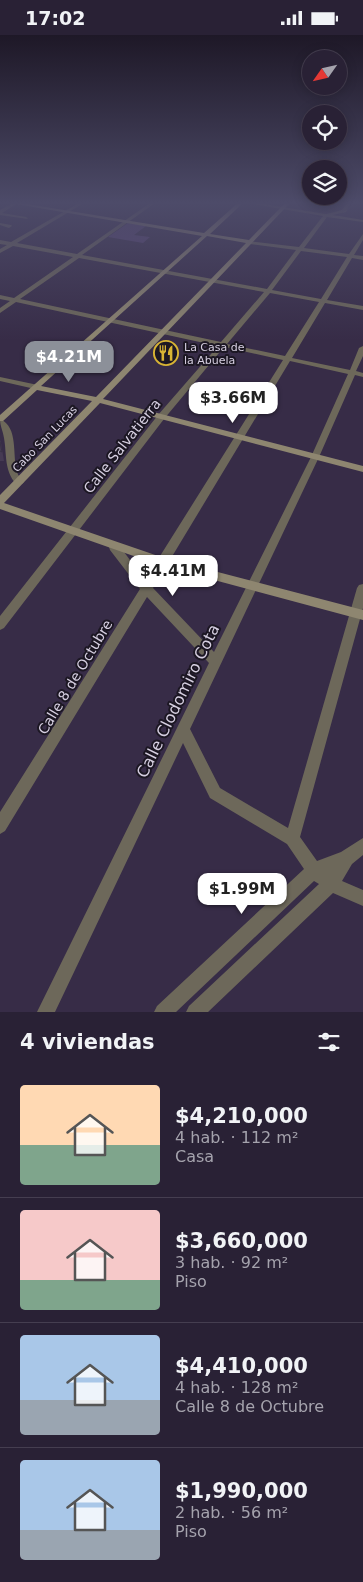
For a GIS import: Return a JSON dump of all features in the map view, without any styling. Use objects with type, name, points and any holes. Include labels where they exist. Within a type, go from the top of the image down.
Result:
[{"type":"main road","points":[[0,420],[191,249]]},
{"type":"main road","name":"Cabo San Lucas","points":[[0,501],[244,249]]},
{"type":"main road","points":[[36,387],[98,401],[363,469]]},
{"type":"main road","points":[[0,505],[114,547],[162,562],[251,587],[297,596],[359,614]]},
{"type":"street","points":[[37,249],[363,308]]},
{"type":"street","points":[[0,311],[88,249]]},
{"type":"street","name":"Calle Salvatierra","points":[[0,625],[74,532],[161,417],[221,344],[268,291],[299,249]]},
{"type":"street","points":[[303,249],[363,258]]},
{"type":"street","name":"Calle 8 de Octubre","points":[[0,826],[145,587],[355,249]]},
{"type":"street","points":[[0,297],[358,374]]},
{"type":"street","name":"Calle Clodomiro Cota","points":[[46,1012],[251,587],[358,374],[363,348]]},
{"type":"street","points":[[0,379],[36,387]]},
{"type":"street","points":[[0,420],[8,431],[12,473],[19,482]]},
{"type":"street","points":[[114,547],[145,587],[216,662]]},
{"type":"street","points":[[292,839],[359,614],[363,588]]},
{"type":"street","points":[[183,727],[215,793],[292,839],[314,870],[330,884],[363,898]]},
{"type":"street","points":[[163,1012],[314,870],[346,858],[363,846]]},
{"type":"street","points":[[195,1012],[330,884],[346,858]]},
{"type":"place","name":"La Casa de la Abuela","points":[[166,353]]}]
